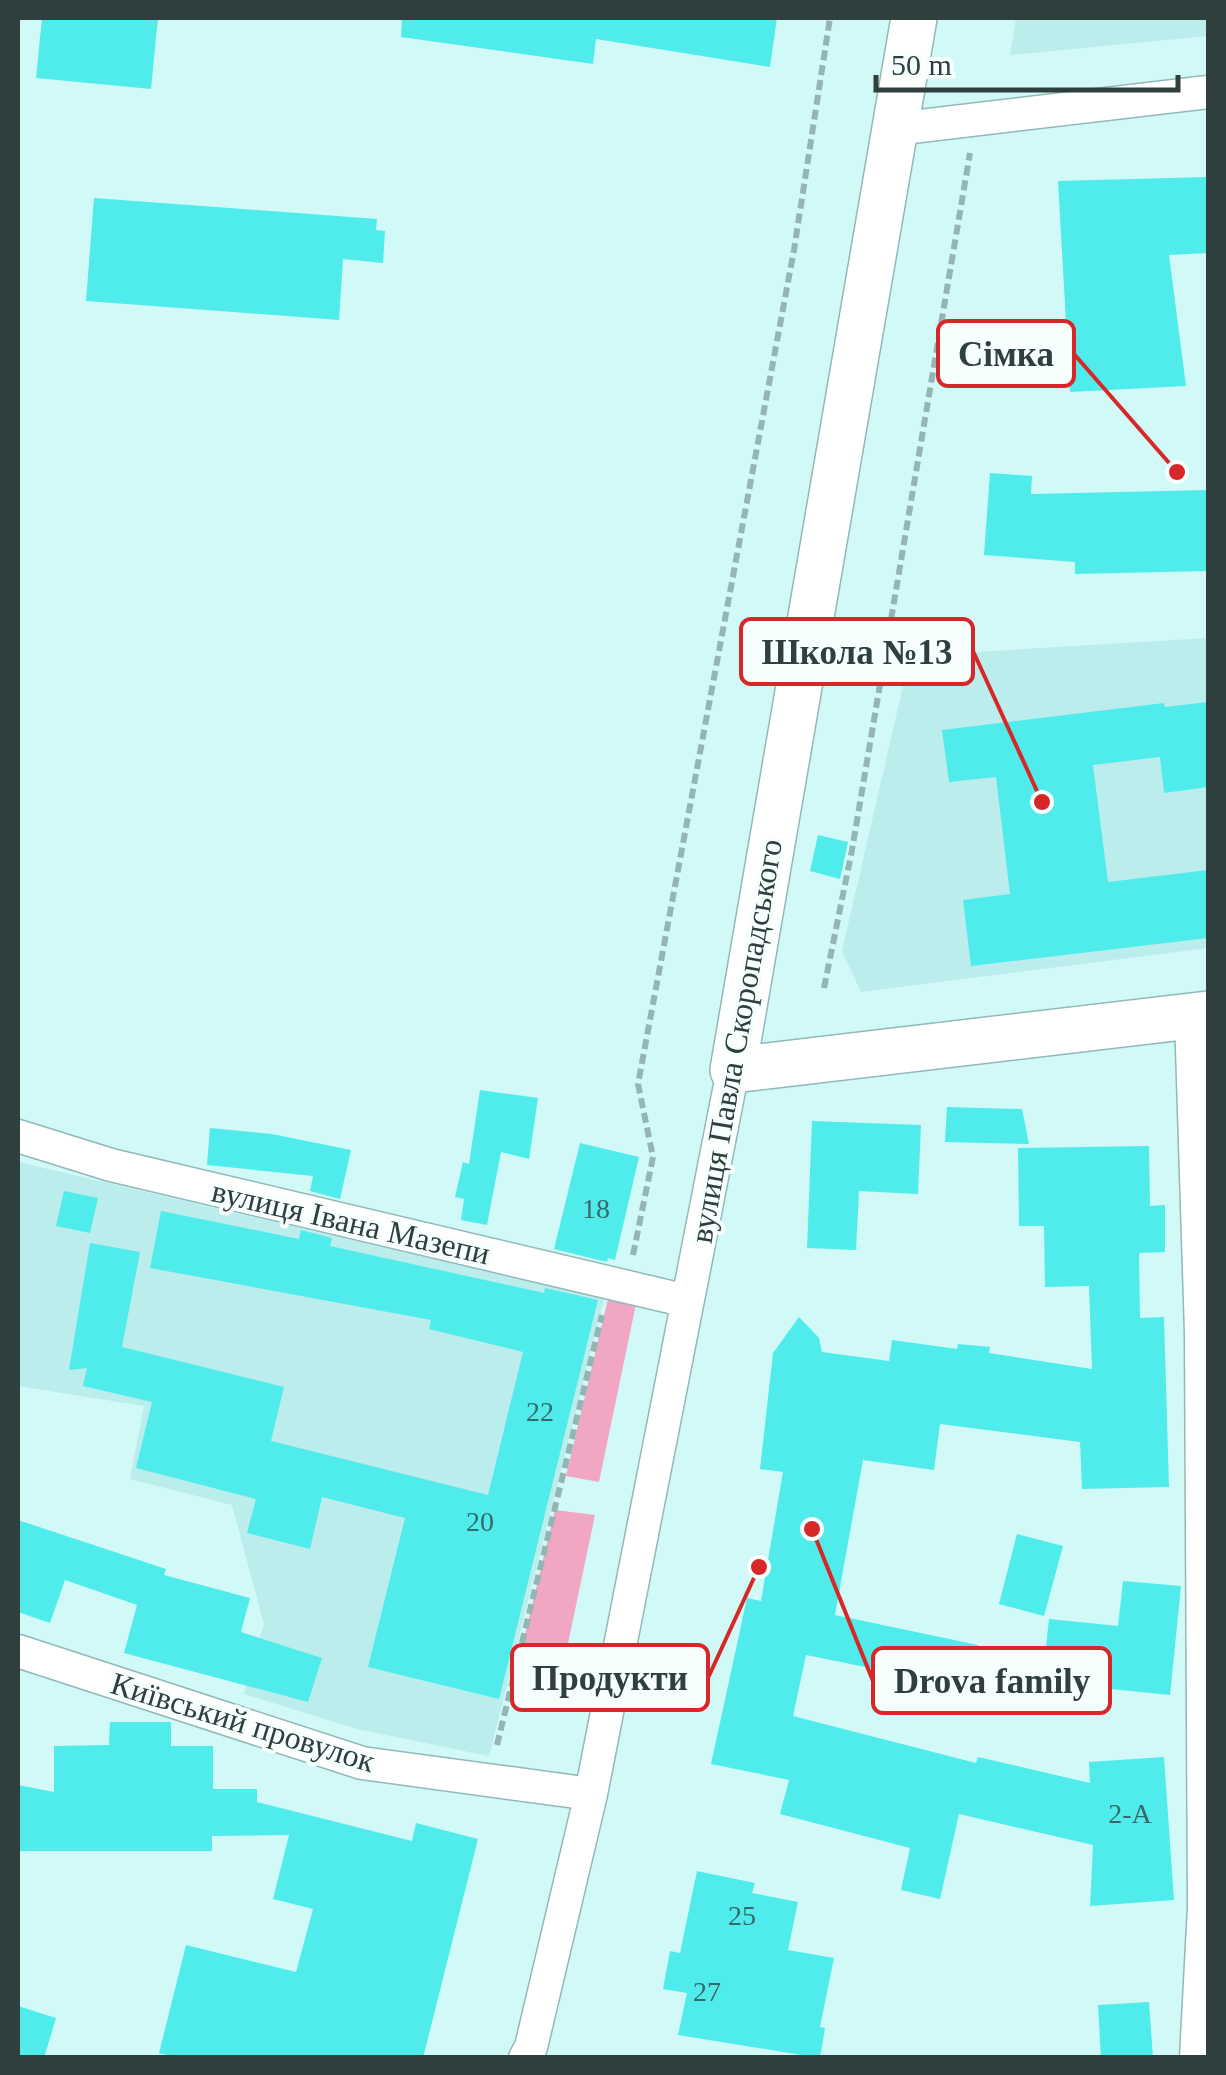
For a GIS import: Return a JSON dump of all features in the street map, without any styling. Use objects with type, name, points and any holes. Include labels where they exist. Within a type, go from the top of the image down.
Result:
[{"type":"street","name":"вулиця Павла Скоропадського","points":[[526,2058],[590,1794],[733,1070],[914,18]]},
{"type":"street","points":[[894,129],[1208,92]]},
{"type":"street","points":[[733,1070],[1200,1015],[1204,1907],[1196,2058]]},
{"type":"street","name":"вулиця Івана Мазепи","points":[[18,1136],[111,1165],[688,1300]]},
{"type":"street","name":"Київський провулок","points":[[18,1651],[362,1763],[590,1794]]},
{"type":"path","points":[[488,1781],[607,1296],[626,1286],[653,1157],[638,1084],[794,250],[830,18]]},
{"type":"path","points":[[824,988],[856,830],[970,152]]},
{"type":"shaded area","points":[[1016,18],[1208,18],[1208,36],[1010,55]]},
{"type":"shaded area","points":[[1208,638],[1208,948],[861,992],[842,951],[910,656]]},
{"type":"shaded area","points":[[18,1162],[604,1299],[489,1756],[357,1729],[244,1694],[264,1624],[232,1505],[130,1479],[144,1406],[18,1386]]},
{"type":"shaded area","points":[[608,1299],[636,1304],[599,1482],[566,1476]]},
{"type":"shaded area","points":[[555,1510],[595,1515],[554,1710],[509,1701]]},
{"type":"building","points":[[42,18],[158,18],[151,89],[36,78]]},
{"type":"building","points":[[402,18],[777,18],[770,67],[596,39],[593,64],[401,37]]},
{"type":"building","points":[[1208,177],[1208,253],[1169,255],[1186,386],[1070,392],[1058,181]]},
{"type":"building","points":[[94,198],[377,219],[376,230],[385,231],[383,263],[343,259],[339,320],[86,301]]},
{"type":"building","points":[[990,473],[1032,476],[1031,494],[1208,490],[1208,571],[1075,574],[1075,562],[984,555]]},
{"type":"building","points":[[1208,702],[1208,787],[1164,793],[1160,757],[1093,765],[1108,882],[1208,870],[1208,938],[971,966],[963,900],[1010,894],[996,777],[949,782],[942,730],[1164,703],[1165,707]]},
{"type":"building","points":[[818,835],[848,842],[840,879],[810,871]]},
{"type":"building","points":[[480,1090],[538,1098],[529,1159],[501,1152],[487,1225],[461,1220],[464,1199],[455,1197],[463,1162],[469,1164]]},
{"type":"building","points":[[947,1107],[1022,1109],[1029,1144],[945,1142]]},
{"type":"building","points":[[812,1121],[921,1125],[918,1194],[859,1191],[856,1250],[807,1248]]},
{"type":"building","points":[[210,1128],[272,1134],[351,1150],[340,1199],[310,1191],[313,1176],[207,1165]]},
{"type":"building","points":[[580,1143],[639,1157],[615,1260],[608,1258],[607,1262],[554,1249]]},
{"type":"building","points":[[1149,1146],[1150,1206],[1165,1205],[1165,1252],[1139,1253],[1140,1318],[1164,1317],[1169,1487],[1082,1489],[1080,1442],[940,1424],[934,1470],[863,1460],[835,1615],[978,1645],[969,1688],[806,1655],[793,1716],[976,1763],[978,1757],[1090,1783],[1089,1762],[1164,1757],[1174,1900],[1090,1906],[1093,1845],[959,1814],[940,1899],[901,1890],[910,1848],[780,1814],[789,1780],[711,1764],[747,1598],[761,1601],[783,1472],[760,1469],[773,1353],[799,1317],[819,1338],[822,1352],[889,1361],[892,1340],[957,1349],[958,1344],[990,1347],[989,1353],[1092,1369],[1089,1286],[1045,1287],[1044,1226],[1019,1226],[1018,1148]]},
{"type":"building","points":[[64,1191],[98,1198],[90,1233],[56,1226]]},
{"type":"building","points":[[161,1211],[299,1239],[301,1230],[332,1238],[330,1246],[544,1293],[545,1288],[598,1300],[499,1699],[368,1667],[405,1518],[322,1497],[310,1549],[247,1533],[256,1499],[136,1468],[152,1402],[83,1386],[87,1368],[69,1370],[90,1243],[140,1252],[122,1347],[284,1387],[271,1441],[488,1495],[523,1352],[429,1329],[431,1320],[150,1268]]},
{"type":"building","points":[[18,1520],[166,1569],[164,1575],[250,1598],[241,1632],[322,1658],[308,1702],[124,1653],[137,1605],[65,1580],[50,1623],[18,1612]]},
{"type":"building","points":[[1017,1534],[1063,1546],[1044,1616],[999,1604]]},
{"type":"building","points":[[1123,1581],[1181,1586],[1170,1695],[1042,1682],[1049,1619],[1118,1626]]},
{"type":"building","points":[[110,1722],[171,1722],[171,1746],[213,1746],[213,1789],[257,1789],[257,1802],[412,1841],[416,1823],[478,1839],[423,2058],[178,2058],[159,2053],[186,1945],[296,1972],[313,1909],[273,1899],[289,1835],[212,1836],[212,1851],[18,1851],[18,1785],[54,1792],[54,1746],[109,1745]]},
{"type":"building","points":[[697,1871],[755,1883],[752,1893],[798,1902],[788,1950],[834,1958],[820,2027],[825,2028],[820,2058],[678,2035],[687,1993],[663,1989],[670,1951],[680,1953]]},
{"type":"building","points":[[1149,2002],[1153,2058],[1101,2058],[1098,2005]]},
{"type":"building","points":[[18,2006],[56,2018],[44,2058],[18,2058]]},
{"type":"place","name":"Сімка","points":[[1177,472]]},
{"type":"place","name":"Школа №13","points":[[1042,802]]},
{"type":"place","name":"Drova family","points":[[812,1529]]},
{"type":"place","name":"Продукти","points":[[759,1567]]}]
